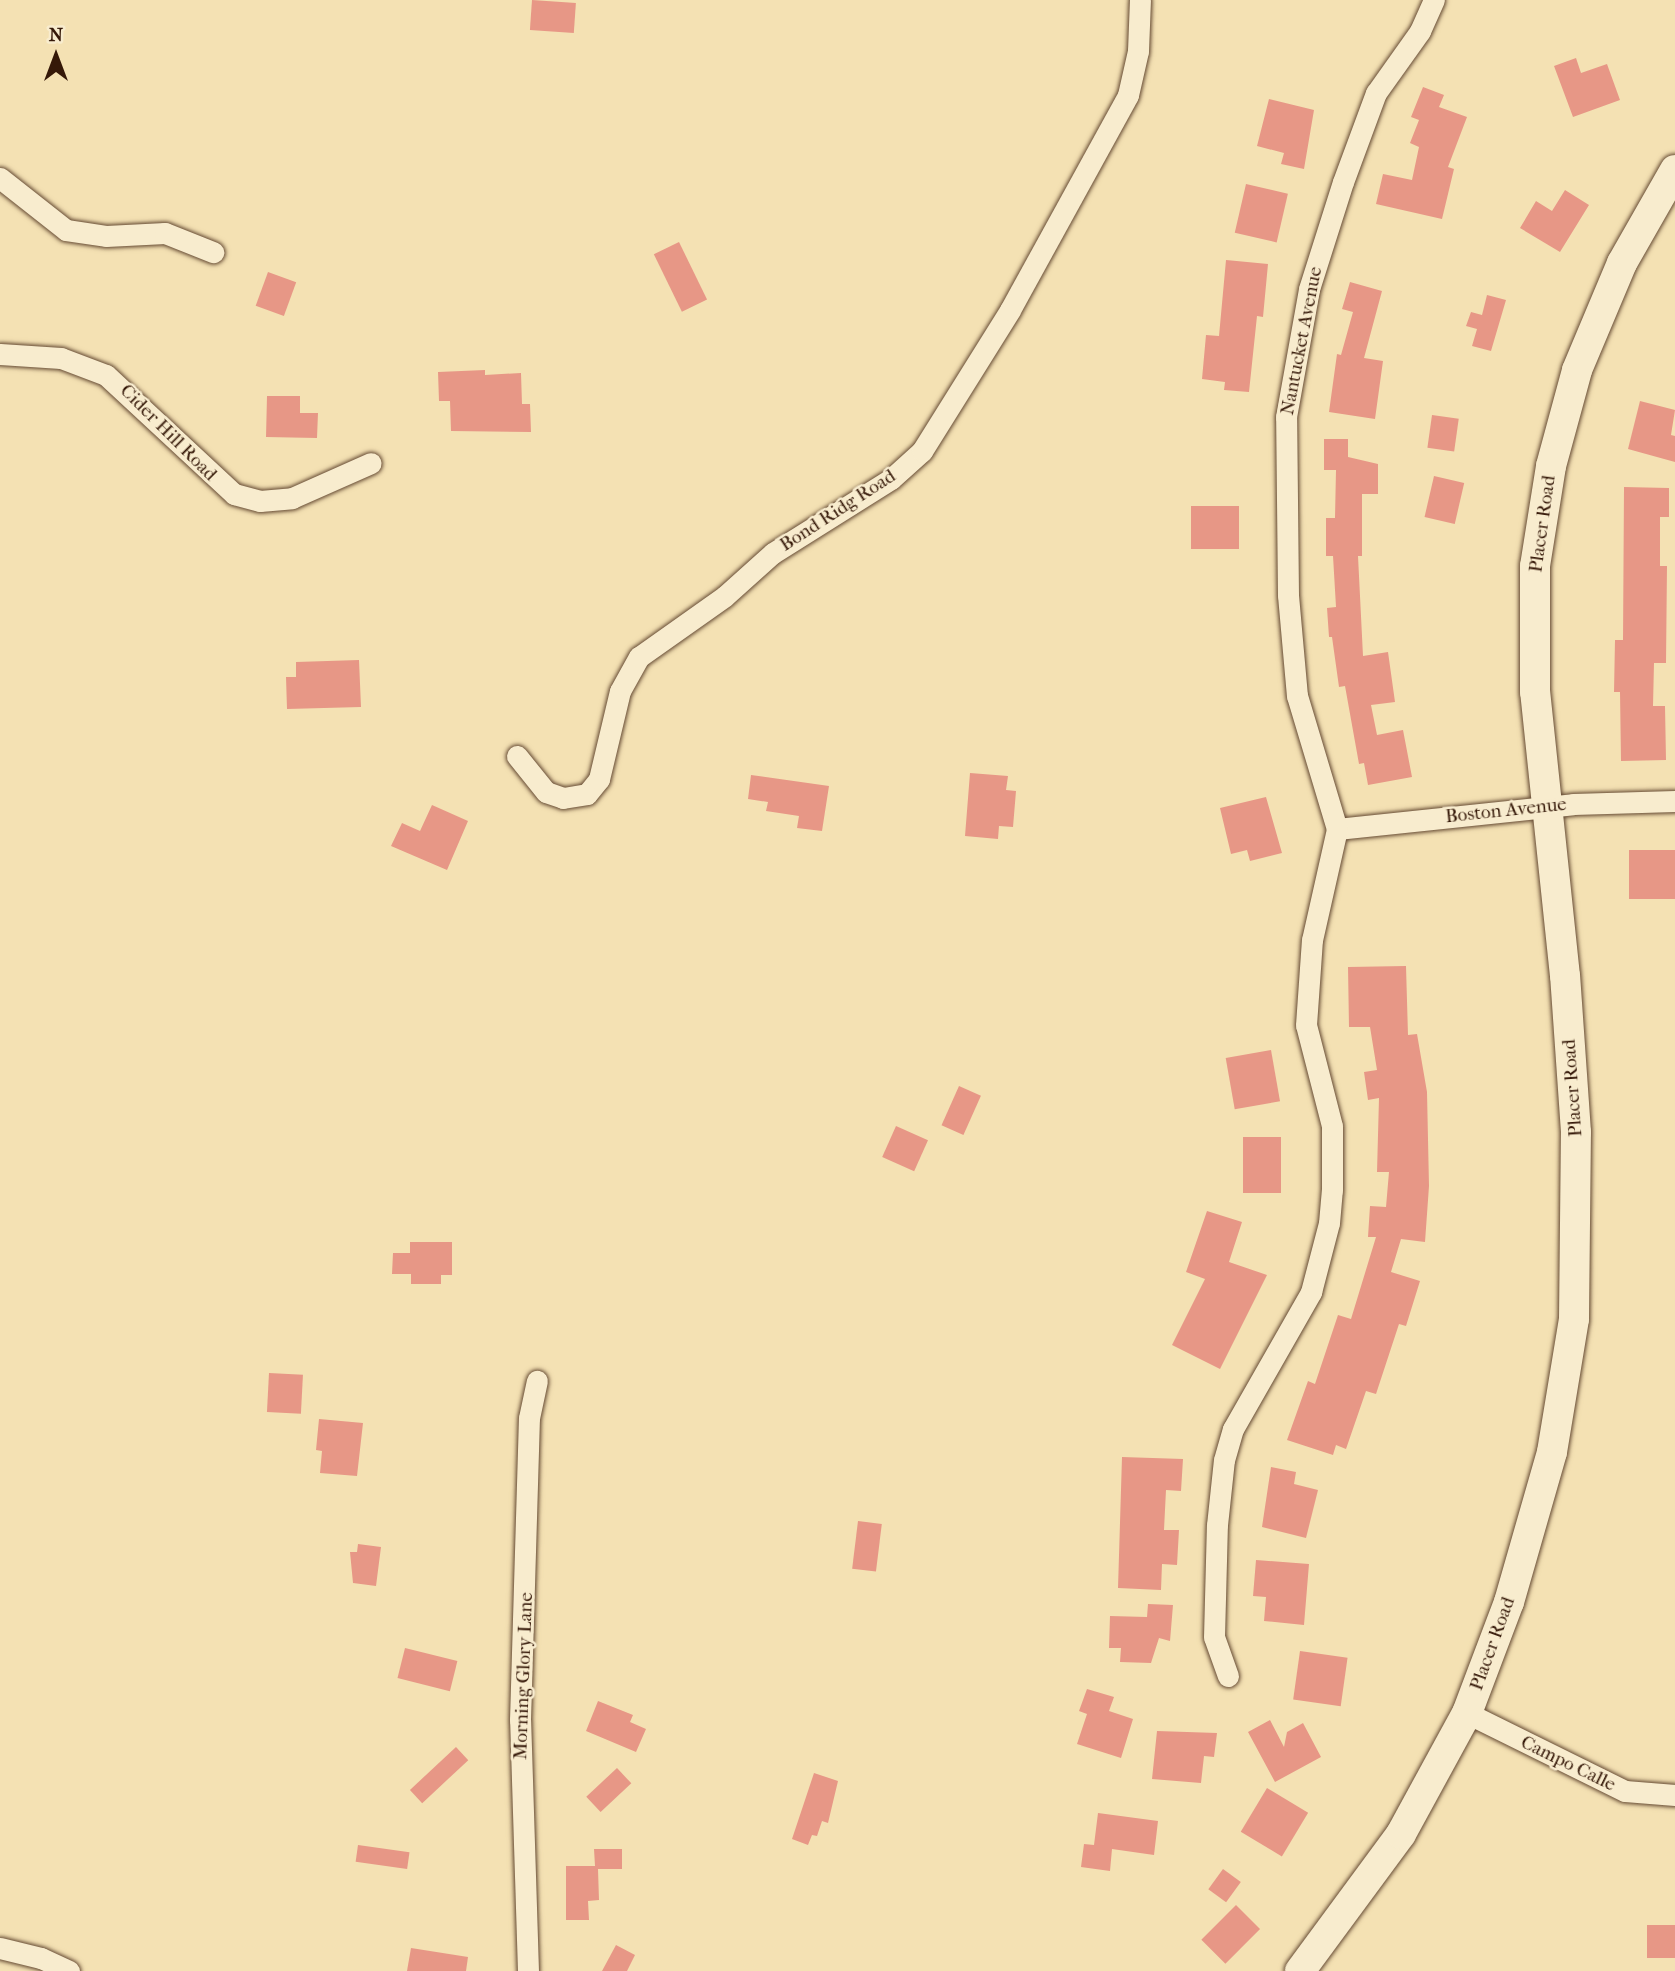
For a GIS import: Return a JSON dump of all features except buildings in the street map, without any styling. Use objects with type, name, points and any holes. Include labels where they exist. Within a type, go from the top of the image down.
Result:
[{"type":"main road","name":"Placer Road","points":[[1300,1971],[1402,1834],[1467,1713],[1509,1602],[1552,1452],[1574,1319],[1576,1132],[1565,976],[1546,807],[1533,655],[1536,555],[1551,466],[1577,370],[1597,317],[1675,170]]},
{"type":"street","name":"Bond Ridg Road","points":[[517,756],[546,792],[563,798],[586,794],[599,779],[620,691],[639,657],[725,596],[773,553],[891,479],[922,451],[954,406],[1010,310],[1128,95],[1138,51],[1140,0]]},
{"type":"street","name":"Nantucket Avenue","points":[[1336,829],[1297,696],[1289,595],[1286,417],[1309,289],[1343,182],[1376,93],[1420,31],[1434,0]]},
{"type":"street","points":[[0,178],[66,230],[106,236],[165,233],[213,253]]},
{"type":"street","name":"Cider Hill Road","points":[[0,354],[61,358],[106,374],[234,494],[260,501],[292,498],[371,463]]},
{"type":"street","name":"Boston Avenue","points":[[1336,829],[1546,807],[1675,801]]},
{"type":"street","points":[[1227,1676],[1214,1637],[1217,1525],[1224,1460],[1233,1429],[1311,1292],[1329,1223],[1332,1126],[1307,1015],[1312,940],[1336,829]]},
{"type":"street","name":"Morning Glory Lane","points":[[528,1971],[520,1720],[529,1418],[537,1381]]},
{"type":"street","name":"Campo Calle","points":[[1467,1713],[1625,1791],[1675,1795]]},
{"type":"street","points":[[0,1948],[41,1958],[69,1971]]}]
